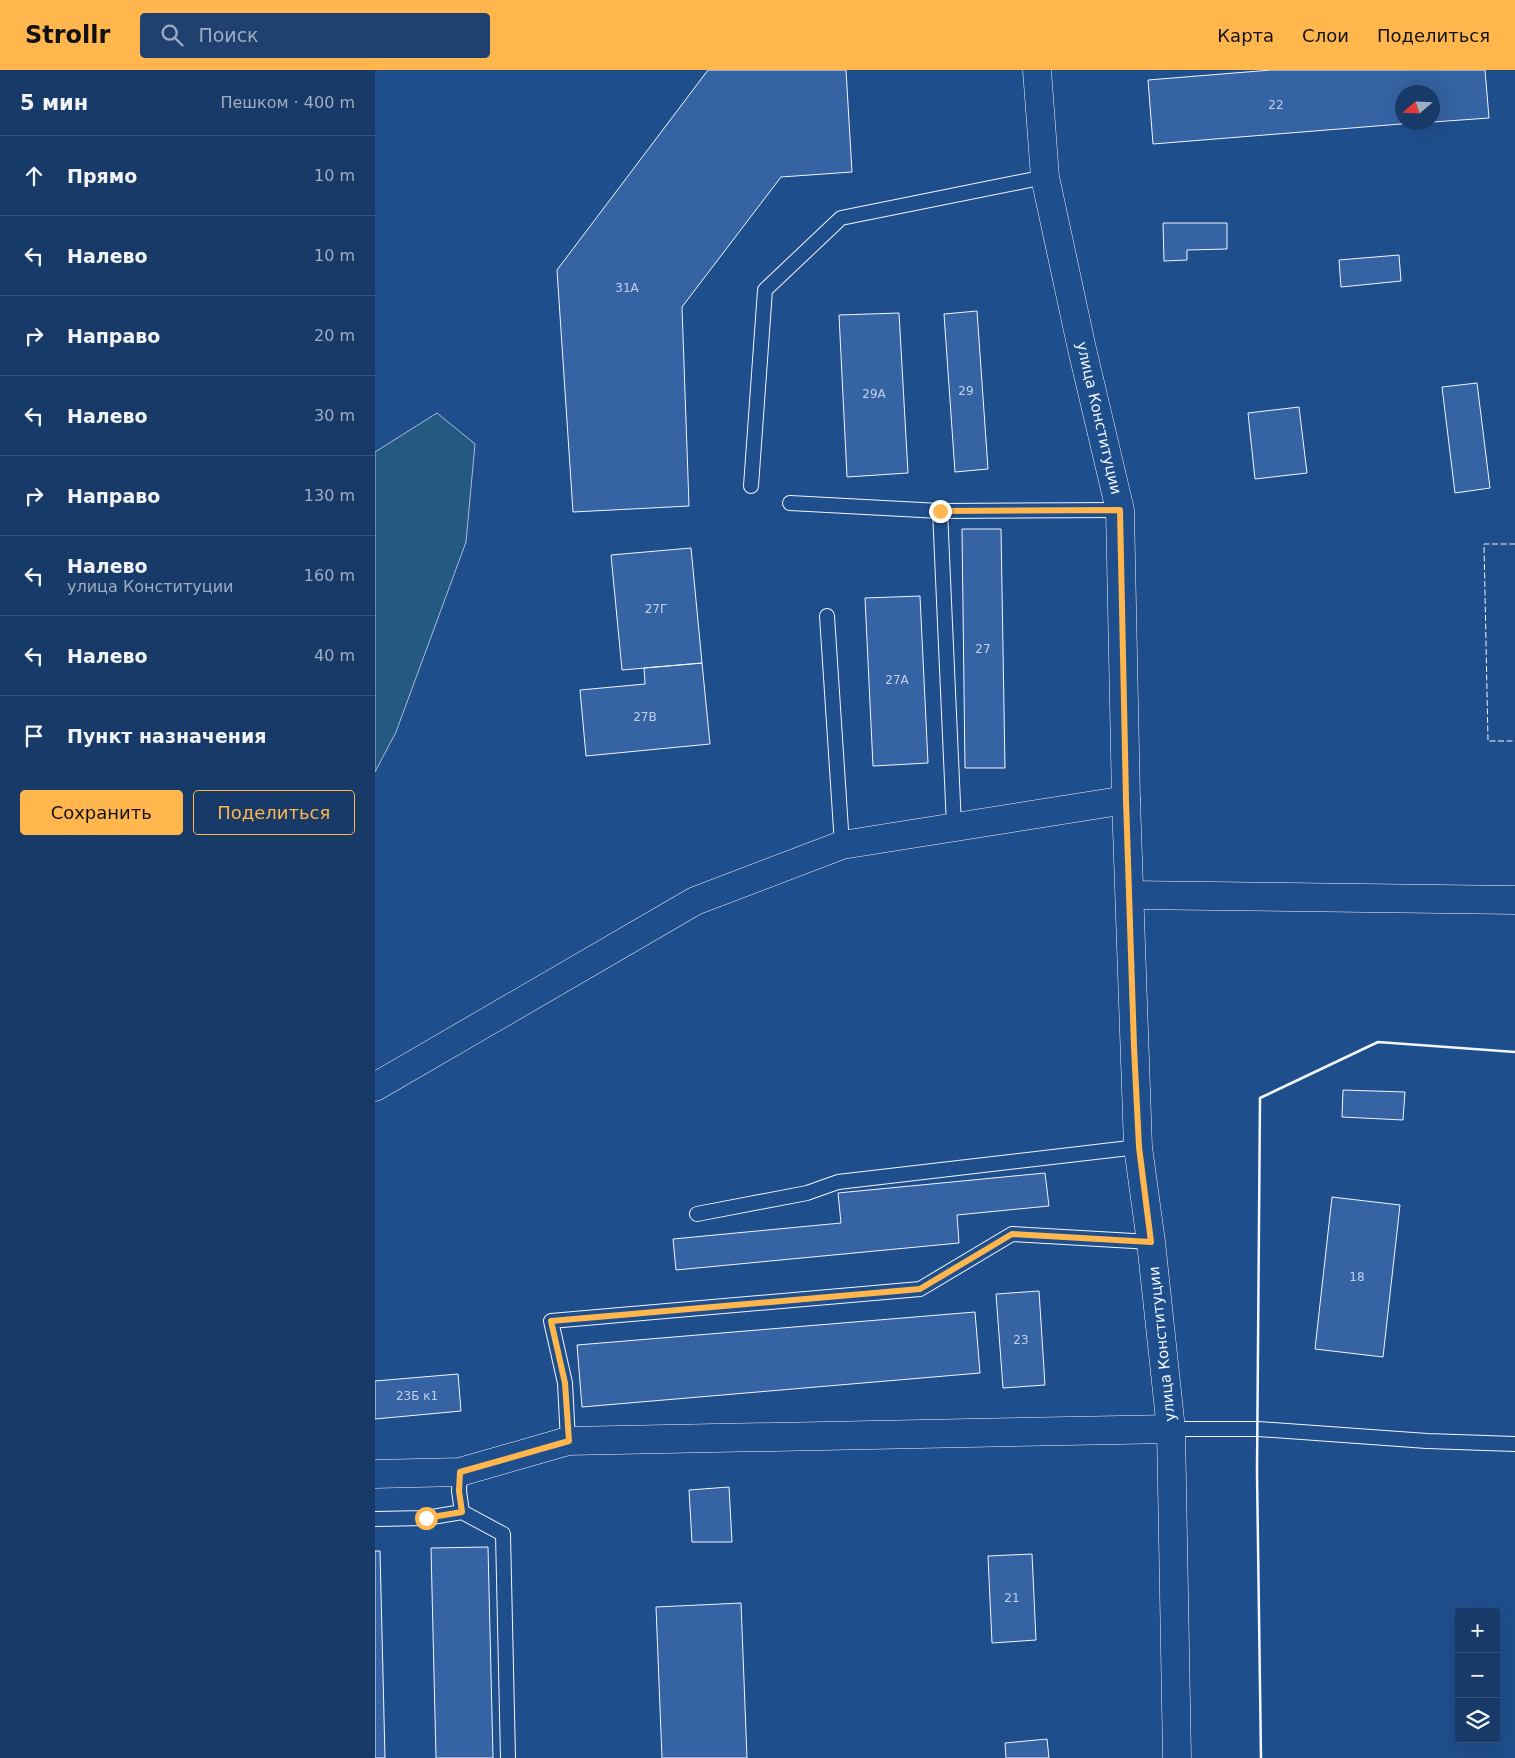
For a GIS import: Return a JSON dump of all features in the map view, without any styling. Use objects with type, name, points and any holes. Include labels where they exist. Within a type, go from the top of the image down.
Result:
[{"type":"street","name":"улица Конституции","points":[[1037,70],[1045,177],[1082,349],[1120,510],[1126,800],[1139,1147],[1171,1429],[1177,1758]]},
{"type":"street","points":[[375,1086],[695,901],[842,845],[1126,800]]},
{"type":"street","points":[[1130,895],[1515,900]]},
{"type":"street","points":[[375,1474],[460,1472],[569,1441],[1171,1429]]},
{"type":"lane","points":[[751,486],[765,290],[841,218],[1045,177]]},
{"type":"lane","points":[[790,503],[940,511],[1120,510]]},
{"type":"lane","points":[[940,511],[955,826]]},
{"type":"lane","points":[[827,616],[842,845]]},
{"type":"lane","points":[[697,1214],[807,1192],[838,1182],[1139,1147]]},
{"type":"lane","points":[[569,1441],[565,1383],[551,1321],[920,1289],[1012,1234],[1151,1242]]},
{"type":"lane","points":[[1171,1429],[1258,1428],[1427,1441],[1515,1444]]},
{"type":"lane","points":[[460,1472],[459,1491],[462,1512]]},
{"type":"lane","points":[[375,1519],[426,1518],[462,1512],[503,1534],[508,1758]]},
{"type":"shaded area","points":[[437,413],[475,444],[466,542],[396,732],[375,772],[375,452]]},
{"type":"building","points":[[708,70],[846,70],[852,172],[781,177],[682,307],[689,506],[573,512],[557,270]]},
{"type":"building","points":[[1271,70],[1485,70],[1489,118],[1440,122],[1440,85],[1395,85],[1395,124],[1153,144],[1148,80]]},
{"type":"building","points":[[1163,223],[1227,223],[1227,249],[1187,250],[1187,260],[1164,261]]},
{"type":"building","points":[[1399,255],[1401,281],[1341,287],[1339,260]]},
{"type":"building","points":[[977,311],[988,469],[955,472],[944,314]]},
{"type":"building","points":[[899,313],[908,473],[847,477],[839,315]]},
{"type":"building","points":[[1477,383],[1490,488],[1455,493],[1442,387]]},
{"type":"building","points":[[1299,407],[1307,473],[1255,479],[1248,413]]},
{"type":"building","points":[[962,529],[1001,529],[1005,768],[965,768]]},
{"type":"building","points":[[691,548],[702,663],[622,670],[611,555]]},
{"type":"building","points":[[920,596],[928,763],[873,766],[865,598]]},
{"type":"building","points":[[702,663],[710,744],[586,756],[580,690],[645,684],[644,668]]},
{"type":"building","points":[[1343,1090],[1405,1092],[1403,1120],[1342,1117]]},
{"type":"building","points":[[1045,1173],[1049,1206],[957,1215],[959,1243],[676,1270],[673,1239],[841,1223],[838,1193]]},
{"type":"building","points":[[1332,1197],[1400,1205],[1383,1357],[1315,1349]]},
{"type":"building","points":[[1039,1291],[1045,1385],[1003,1388],[996,1294]]},
{"type":"building","points":[[975,1312],[980,1373],[582,1407],[577,1345]]},
{"type":"building","points":[[458,1374],[461,1411],[375,1419],[375,1381]]},
{"type":"building","points":[[729,1487],[732,1542],[692,1542],[689,1490]]},
{"type":"building","points":[[488,1547],[493,1758],[436,1758],[431,1548]]},
{"type":"building","points":[[375,1551],[380,1551],[385,1758],[375,1758]]},
{"type":"building","points":[[1032,1554],[1036,1640],[992,1643],[988,1556]]},
{"type":"building","points":[[741,1603],[747,1758],[662,1758],[656,1607]]},
{"type":"building","points":[[1047,1739],[1049,1758],[1006,1758],[1005,1743]]},
{"type":"fence","points":[[1515,544],[1484,544],[1488,741],[1515,741]]},
{"type":"wall","points":[[1261,1758],[1257,1472],[1260,1098],[1378,1042],[1515,1052]]},
{"type":"route","points":[[426,1518],[462,1512],[459,1491],[460,1472],[569,1441],[565,1383],[551,1321],[920,1289],[1012,1234],[1151,1242],[1139,1147],[1134,1047],[1126,800],[1120,510],[940,511]]}]
